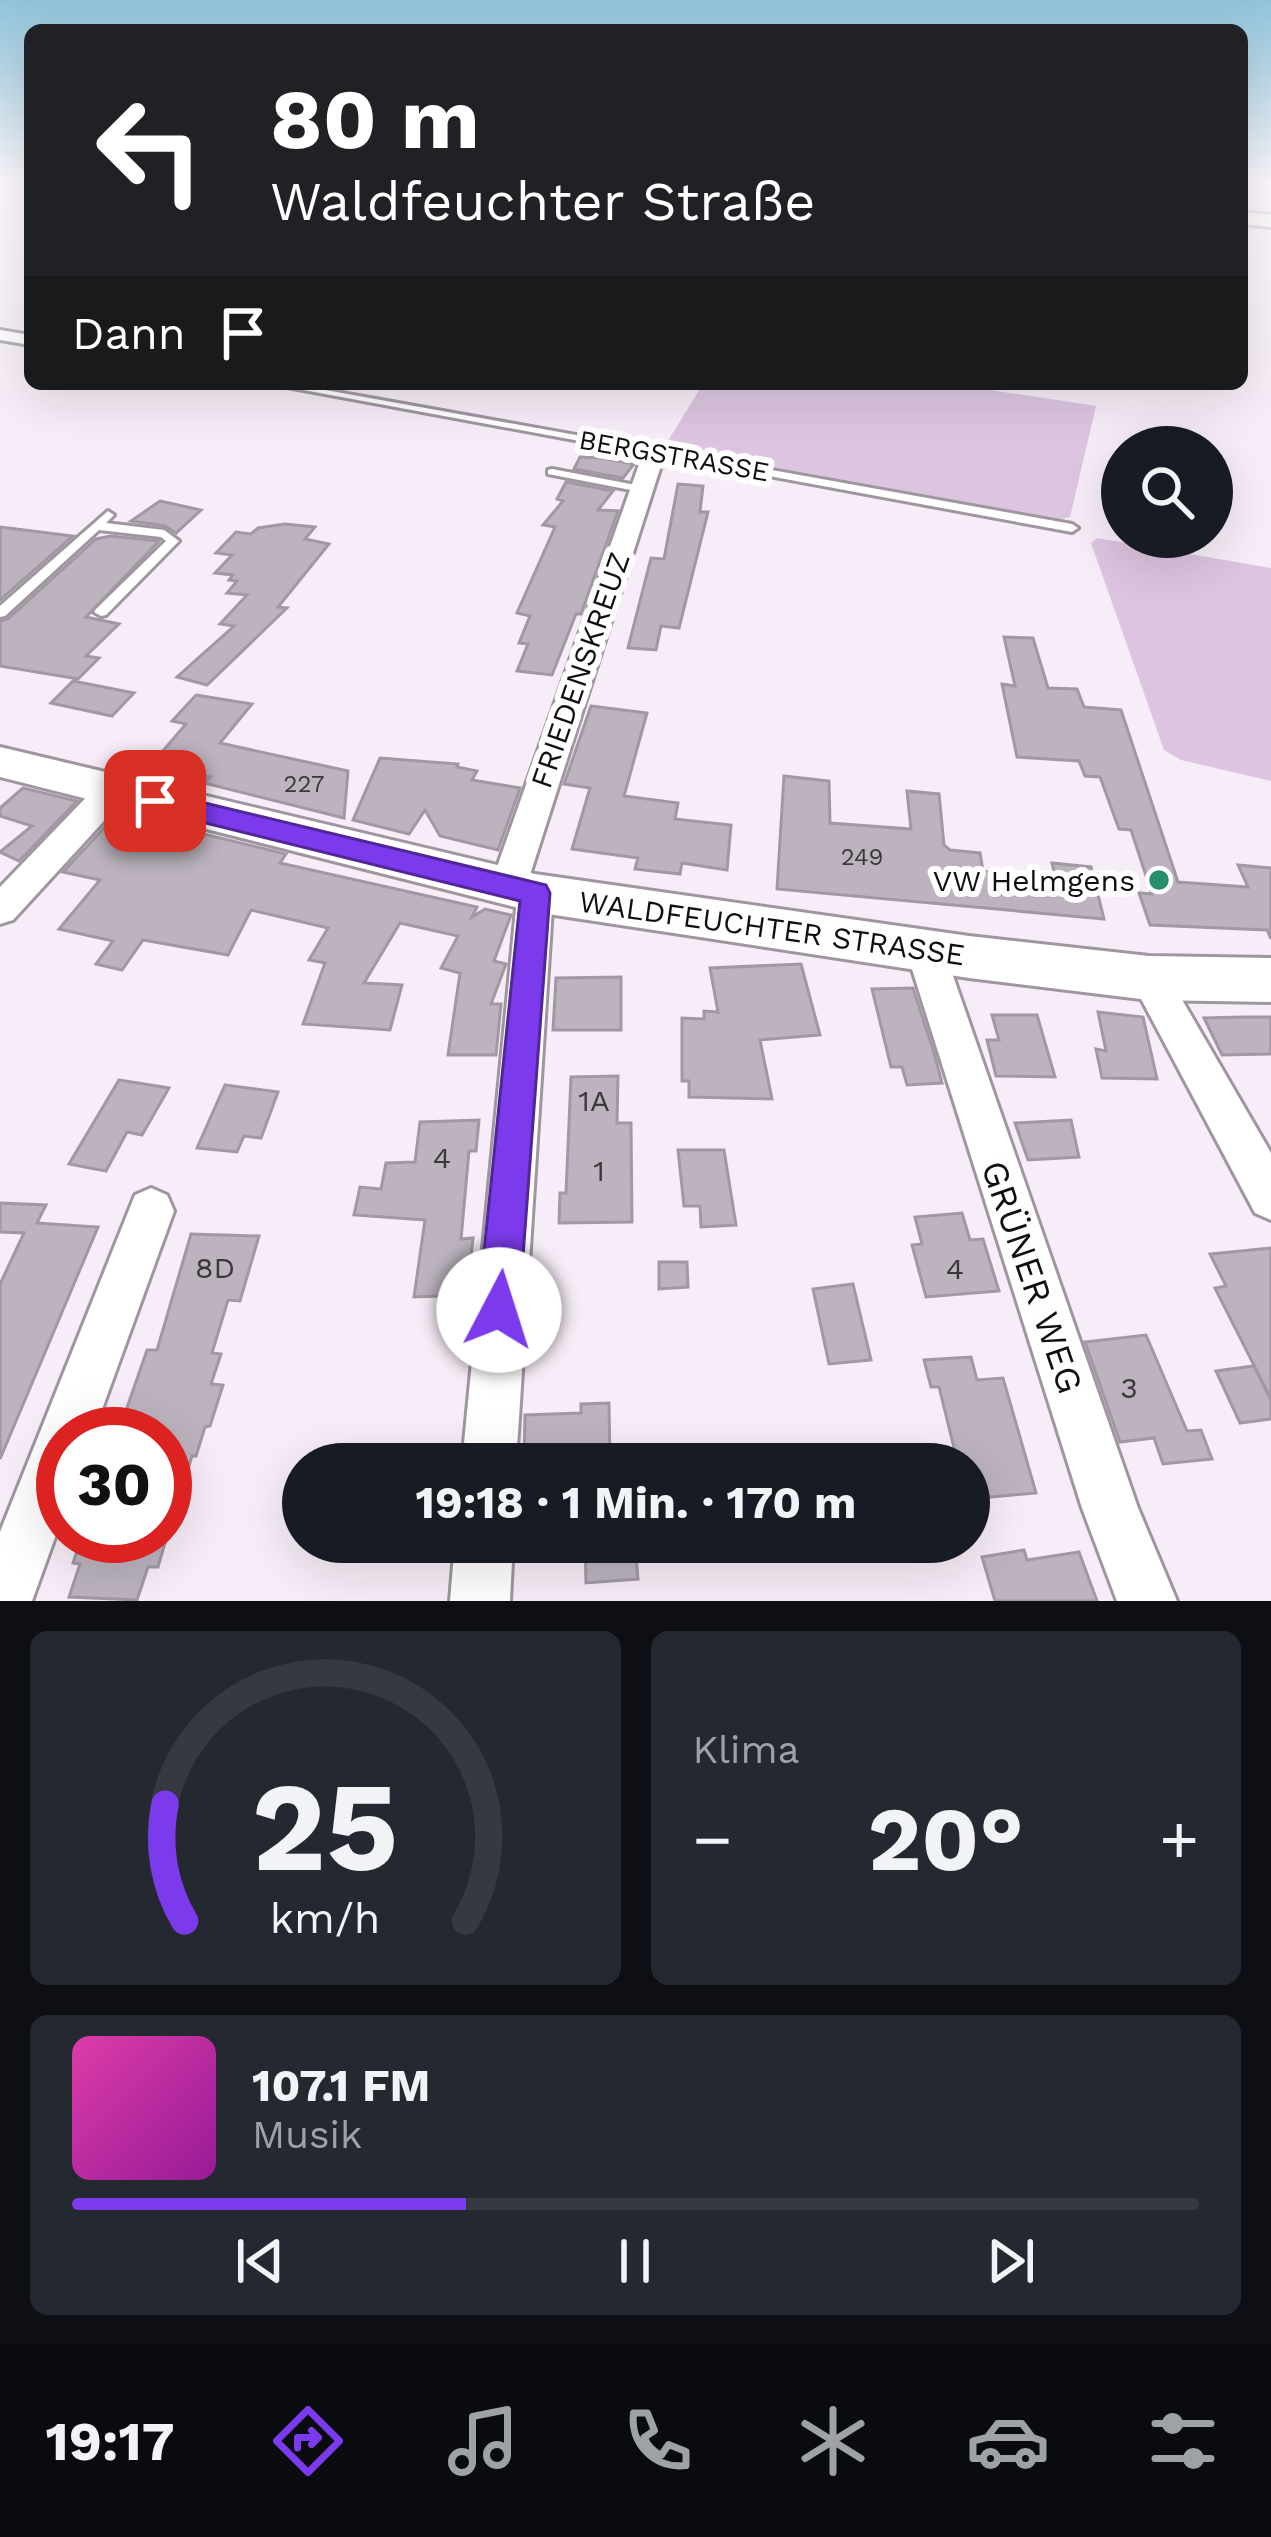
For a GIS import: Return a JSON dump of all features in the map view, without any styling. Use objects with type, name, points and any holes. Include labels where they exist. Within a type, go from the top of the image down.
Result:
[{"type":"street","name":"FRIEDENSKREUZ","points":[[490,1443],[522,890],[654,453]]},
{"type":"street","name":"WALDFEUCHTER STRASSE","points":[[0,762],[522,890],[1149,978],[1271,980]]},
{"type":"street","points":[[0,910],[113,790]]},
{"type":"street","name":"GRÜNER WEG","points":[[925,950],[1110,1508],[1147,1601]]},
{"type":"street","points":[[1149,978],[1271,1197]]},
{"type":"street","points":[[76,1407],[151,1211]]},
{"type":"street","points":[[2,1601],[36,1511]]},
{"type":"street","points":[[481,1601],[483,1563]]},
{"type":"lane","name":"BERGSTRASSE","points":[[308,390],[1072,528]]},
{"type":"lane","points":[[552,472],[641,489]]},
{"type":"lane","points":[[0,614],[108,515]]},
{"type":"lane","points":[[97,526],[164,534],[173,541],[101,612]]},
{"type":"shaded area","points":[[699,390],[991,390],[1096,406],[1070,517],[1054,521],[671,452],[666,444]]},
{"type":"shaded area","points":[[1101,539],[1101,558],[1213,558],[1271,568],[1271,781],[1181,760],[1164,750],[1091,543]]},
{"type":"building","points":[[580,457],[634,464],[623,478],[574,469]]},
{"type":"building","points":[[566,482],[613,491],[598,510],[618,511],[581,614],[576,614],[552,675],[517,671],[528,644],[519,643],[530,616],[517,613],[555,527],[543,525],[563,501],[557,499]]},
{"type":"building","points":[[678,484],[703,486],[700,512],[708,512],[679,628],[661,626],[656,650],[628,648],[651,558],[664,559]]},
{"type":"building","points":[[160,501],[201,510],[176,533],[165,526],[131,521]]},
{"type":"building","points":[[0,527],[73,536],[0,600]]},
{"type":"building","points":[[315,527],[305,539],[329,544],[278,607],[287,608],[207,685],[177,677],[234,626],[220,624],[247,595],[227,593],[237,581],[229,580],[233,575],[215,573],[232,555],[216,553],[236,532],[251,534],[258,528]]},
{"type":"building","points":[[96,539],[159,541],[86,617],[119,624],[86,656],[99,658],[78,679],[0,666],[0,621],[8,619]]},
{"type":"building","points":[[1004,637],[1033,638],[1048,688],[1077,689],[1084,707],[1121,710],[1178,882],[1248,887],[1238,865],[1271,868],[1271,939],[1267,930],[1150,925],[1139,893],[1152,894],[1131,830],[1119,829],[1100,777],[1085,776],[1079,761],[1017,757],[1002,684],[1015,686]]},
{"type":"building","points":[[73,681],[134,693],[112,716],[51,703]]},
{"type":"building","points":[[196,695],[252,704],[220,743],[348,771],[344,818],[204,783],[210,777],[150,766],[186,724],[172,721]]},
{"type":"building","points":[[591,706],[647,713],[624,796],[678,803],[675,819],[731,825],[727,870],[682,863],[680,874],[635,869],[638,858],[572,849],[590,788],[564,784]]},
{"type":"building","points":[[380,758],[458,764],[477,771],[472,780],[520,788],[498,850],[440,836],[425,810],[409,834],[353,820]]},
{"type":"building","points":[[784,776],[829,781],[830,823],[911,829],[907,791],[939,794],[944,845],[950,850],[980,853],[983,871],[1056,881],[1052,863],[1091,867],[1104,919],[777,889]]},
{"type":"building","points":[[23,788],[77,801],[19,861],[0,852],[32,826],[0,816],[0,808]]},
{"type":"building","points":[[118,813],[286,854],[280,863],[477,907],[472,917],[485,909],[511,915],[494,961],[506,964],[491,1004],[501,1004],[496,1055],[448,1055],[460,973],[441,968],[458,936],[400,923],[364,983],[402,985],[390,1030],[303,1024],[325,963],[309,960],[328,928],[251,910],[228,955],[143,940],[122,970],[96,964],[113,941],[59,929],[100,880],[63,872]]},
{"type":"building","points":[[801,964],[820,1035],[760,1040],[772,1099],[689,1097],[689,1081],[682,1081],[682,1018],[704,1019],[704,1011],[718,1012],[710,968]]},
{"type":"building","points":[[621,977],[621,1030],[553,1030],[556,978]]},
{"type":"building","points":[[913,988],[942,1083],[907,1085],[902,1067],[891,1067],[872,989]]},
{"type":"building","points":[[1098,1012],[1143,1017],[1157,1079],[1102,1078],[1096,1049],[1106,1051]]},
{"type":"building","points":[[992,1015],[1037,1015],[1055,1077],[996,1076],[987,1040],[999,1040]]},
{"type":"building","points":[[1271,1017],[1271,1054],[1222,1055],[1204,1018]]},
{"type":"building","points":[[618,1076],[617,1123],[631,1123],[632,1222],[559,1223],[560,1193],[566,1193],[571,1077]]},
{"type":"building","points":[[119,1080],[169,1088],[142,1135],[127,1132],[106,1171],[69,1164]]},
{"type":"building","points":[[225,1085],[278,1092],[261,1138],[244,1136],[237,1152],[197,1148]]},
{"type":"building","points":[[479,1120],[476,1151],[469,1151],[461,1239],[473,1238],[467,1295],[414,1297],[425,1220],[354,1215],[360,1187],[381,1189],[386,1163],[415,1162],[420,1122]]},
{"type":"building","points":[[1071,1120],[1079,1157],[1028,1160],[1015,1123]]},
{"type":"building","points":[[678,1150],[724,1150],[736,1225],[701,1227],[700,1206],[684,1206]]},
{"type":"building","points":[[0,1203],[46,1205],[37,1223],[98,1227],[0,1459],[0,1284],[24,1233],[0,1232]]},
{"type":"building","points":[[962,1213],[970,1240],[983,1239],[999,1291],[926,1297],[912,1245],[922,1244],[915,1217]]},
{"type":"building","points":[[191,1234],[259,1236],[240,1301],[228,1300],[212,1353],[221,1354],[211,1384],[223,1385],[196,1456],[192,1456],[192,1407],[127,1407],[147,1350],[157,1350]]},
{"type":"building","points":[[1271,1248],[1271,1399],[1215,1288],[1226,1286],[1210,1254]]},
{"type":"building","points":[[659,1262],[687,1262],[688,1287],[659,1289]]},
{"type":"building","points":[[853,1284],[871,1360],[829,1364],[813,1289]]},
{"type":"building","points":[[1146,1335],[1187,1431],[1201,1430],[1212,1459],[1163,1464],[1154,1438],[1120,1442],[1085,1342]]},
{"type":"building","points":[[971,1357],[977,1380],[1003,1378],[1036,1493],[990,1497],[990,1443],[953,1443],[939,1387],[931,1387],[924,1360]]},
{"type":"building","points":[[1254,1366],[1271,1400],[1271,1419],[1240,1423],[1216,1371]]},
{"type":"building","points":[[609,1403],[610,1443],[524,1443],[525,1415],[581,1413],[581,1404]]},
{"type":"building","points":[[1024,1550],[1027,1560],[1079,1552],[1097,1601],[995,1601],[984,1563],[990,1563],[990,1556]]},
{"type":"building","points":[[73,1563],[159,1563],[148,1567],[137,1600],[69,1597],[80,1564]]},
{"type":"building","points":[[586,1563],[637,1563],[638,1579],[586,1583]]},
{"type":"place","name":"VW Helmgens","points":[[1159,880]]},
{"type":"route","points":[[155,801],[535,893],[499,1310]]}]
